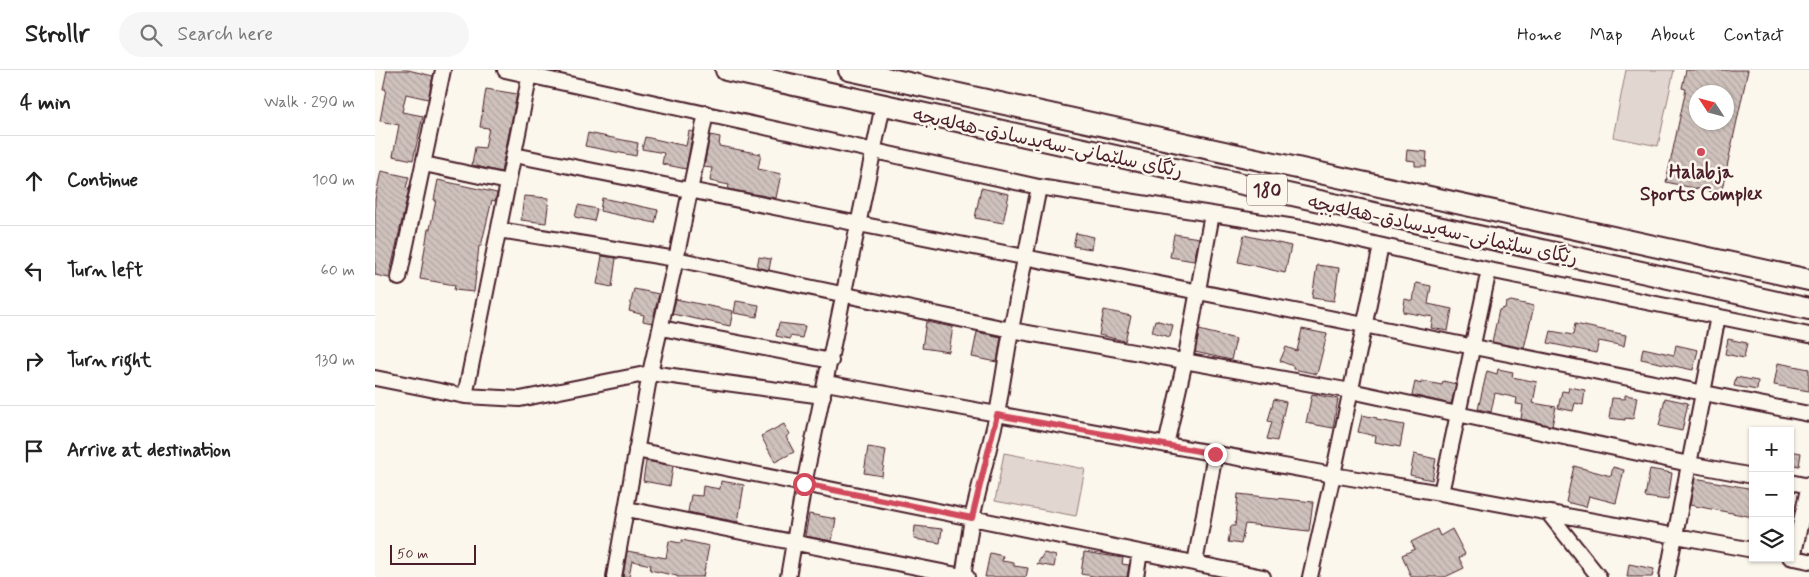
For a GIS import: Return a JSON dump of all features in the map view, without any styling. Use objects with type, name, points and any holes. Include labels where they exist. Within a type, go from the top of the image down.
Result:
[{"type":"highway","name":"رێگای سلێمانی-سەیدسادق-هەلەبجە","points":[[726,70],[1809,309]]},
{"type":"highway","name":"رێگای سلێمانی-سەیدسادق-هەلەبجە","points":[[849,70],[1809,280]]},
{"type":"highway","points":[[1087,150],[1094,123]]},
{"type":"street","points":[[399,278],[443,70]]},
{"type":"street","points":[[505,70],[1039,187],[1308,229],[1489,270],[1809,335]]},
{"type":"street","points":[[465,396],[530,74]]},
{"type":"street","points":[[788,577],[804,484],[883,105]]},
{"type":"street","points":[[614,577],[650,373],[691,190],[706,113]]},
{"type":"street","points":[[514,155],[1809,414]]},
{"type":"street","points":[[424,164],[508,182]]},
{"type":"street","points":[[627,509],[965,577],[972,518],[997,415],[1011,330],[1039,187]]},
{"type":"street","points":[[1166,445],[1185,361],[1212,214]]},
{"type":"street","points":[[499,230],[676,259],[1011,330],[1351,390],[1689,464],[1749,475]]},
{"type":"street","points":[[1309,577],[1333,475],[1381,246]]},
{"type":"street","points":[[1441,493],[1489,270]]},
{"type":"street","points":[[1667,577],[1718,316]]},
{"type":"street","points":[[661,328],[831,361]]},
{"type":"street","points":[[375,378],[465,396],[519,399],[650,373],[825,390],[997,415],[1749,549]]},
{"type":"street","points":[[636,450],[1263,577]]},
{"type":"street","points":[[1195,563],[1215,454]]},
{"type":"street","points":[[1794,483],[1809,485],[1794,549]]},
{"type":"street","points":[[1549,514],[1599,577]]},
{"type":"street","points":[[1136,577],[1140,552]]},
{"type":"street","points":[[1794,558],[1809,560]]},
{"type":"shaded area","points":[[1626,70],[1674,70],[1658,146],[1613,137]]},
{"type":"shaded area","points":[[1004,453],[1085,469],[1076,516],[995,501]]},
{"type":"building","points":[[387,70],[408,70],[433,76],[428,99],[406,94],[402,112],[423,116],[413,160],[393,156],[399,125],[380,121],[386,89],[383,89]]},
{"type":"building","name":"Halabja Sports Complex","points":[[1686,70],[1748,70],[1721,194],[1666,182],[1686,89],[1682,88]]},
{"type":"building","points":[[486,89],[517,94],[501,172],[472,165],[475,147],[485,148],[489,128],[480,127]]},
{"type":"building","points":[[689,131],[693,132],[686,169],[662,164],[664,153],[642,149],[645,137],[686,146]]},
{"type":"building","points":[[588,133],[638,143],[636,156],[585,146]]},
{"type":"building","points":[[710,135],[720,137],[719,146],[761,154],[758,169],[781,174],[776,198],[728,189],[729,185],[710,181],[712,168],[704,167]]},
{"type":"building","points":[[1407,150],[1427,152],[1426,166],[1415,166],[1415,161],[1406,160]]},
{"type":"building","points":[[381,171],[409,177],[406,188],[409,189],[389,278],[375,275],[375,199]]},
{"type":"building","points":[[438,180],[497,193],[495,201],[492,200],[481,246],[479,246],[474,292],[454,290],[455,285],[420,279],[428,229],[430,229],[436,200],[434,200]]},
{"type":"building","points":[[981,188],[1009,194],[1003,223],[975,218]]},
{"type":"building","points":[[524,196],[549,198],[546,223],[521,220]]},
{"type":"building","points":[[602,198],[658,210],[655,223],[600,211]]},
{"type":"building","points":[[578,205],[597,209],[594,221],[575,217]]},
{"type":"building","points":[[1076,233],[1094,237],[1091,249],[1073,246]]},
{"type":"building","points":[[1174,234],[1199,238],[1194,261],[1170,257]]},
{"type":"building","points":[[1244,235],[1291,246],[1285,273],[1238,262]]},
{"type":"building","points":[[602,256],[616,258],[612,287],[597,284]]},
{"type":"building","points":[[759,257],[771,259],[769,270],[757,267]]},
{"type":"building","points":[[1317,265],[1339,268],[1334,301],[1312,298]]},
{"type":"building","points":[[1416,283],[1431,286],[1428,304],[1452,309],[1448,331],[1431,328],[1433,317],[1403,312],[1405,299],[1413,301]]},
{"type":"building","points":[[634,289],[659,294],[652,323],[643,321],[644,315],[629,311]]},
{"type":"building","points":[[676,299],[733,311],[730,326],[672,314]]},
{"type":"building","points":[[736,301],[759,305],[757,317],[734,313]]},
{"type":"building","points":[[1511,301],[1534,306],[1524,348],[1492,342],[1499,310],[1505,308],[1506,303]]},
{"type":"building","points":[[1104,310],[1131,316],[1125,341],[1099,335]]},
{"type":"building","points":[[1155,320],[1173,325],[1170,337],[1152,332]]},
{"type":"building","points":[[926,322],[953,327],[949,352],[922,348]]},
{"type":"building","points":[[779,323],[805,326],[802,338],[790,336],[790,339],[776,336]]},
{"type":"building","points":[[1575,324],[1626,335],[1624,346],[1599,341],[1596,353],[1548,343],[1551,331],[1573,335]]},
{"type":"building","points":[[1302,329],[1327,334],[1317,374],[1293,369],[1293,366],[1280,361],[1286,347],[1297,351]]},
{"type":"building","points":[[1199,330],[1236,339],[1231,360],[1195,352]]},
{"type":"building","points":[[977,332],[1001,337],[997,362],[972,357]]},
{"type":"building","points":[[1728,339],[1747,343],[1744,358],[1725,354]]},
{"type":"building","points":[[1676,345],[1698,350],[1693,370],[1641,359],[1643,348],[1674,355]]},
{"type":"building","points":[[1778,363],[1809,369],[1809,391],[1774,385]]},
{"type":"building","points":[[1498,369],[1513,372],[1512,377],[1537,382],[1533,403],[1556,407],[1552,426],[1521,419],[1523,405],[1516,404],[1517,398],[1495,393],[1491,412],[1478,409],[1487,371],[1497,374]]},
{"type":"building","points":[[1736,377],[1758,381],[1757,390],[1734,386]]},
{"type":"building","points":[[1421,381],[1442,385],[1443,381],[1456,384],[1451,404],[1412,395],[1415,382],[1421,384]]},
{"type":"building","points":[[1569,387],[1585,390],[1583,405],[1575,403],[1573,411],[1558,408],[1562,391],[1568,392]]},
{"type":"building","points":[[1312,394],[1338,399],[1333,428],[1306,423]]},
{"type":"building","points":[[1625,395],[1637,397],[1633,419],[1609,418],[1612,398],[1625,399]]},
{"type":"building","points":[[1665,398],[1688,403],[1682,431],[1659,426]]},
{"type":"building","points":[[1274,399],[1286,402],[1277,441],[1267,439],[1272,422],[1268,421]]},
{"type":"building","points":[[1362,415],[1404,425],[1400,447],[1375,442],[1376,436],[1358,432]]},
{"type":"building","points":[[784,424],[790,434],[786,437],[794,452],[775,462],[761,436]]},
{"type":"building","points":[[868,447],[886,450],[882,476],[864,473]]},
{"type":"building","points":[[1794,452],[1801,453],[1799,466],[1794,465]]},
{"type":"building","points":[[1414,454],[1436,459],[1432,480],[1410,475]]},
{"type":"building","points":[[646,461],[673,466],[670,486],[643,481]]},
{"type":"building","points":[[1574,466],[1611,476],[1613,467],[1624,470],[1616,503],[1589,496],[1586,507],[1566,502]]},
{"type":"building","points":[[1650,469],[1672,473],[1668,500],[1645,497]]},
{"type":"building","points":[[1695,478],[1749,488],[1749,516],[1690,505]]},
{"type":"building","points":[[721,481],[744,485],[738,522],[688,512],[691,495],[702,496],[703,486],[720,489]]},
{"type":"building","points":[[1238,494],[1313,502],[1309,531],[1245,524],[1241,544],[1228,542],[1231,526],[1235,526]]},
{"type":"building","points":[[809,514],[836,519],[832,541],[805,536]]},
{"type":"building","points":[[915,526],[942,529],[940,543],[914,539]]},
{"type":"building","points":[[1437,529],[1440,536],[1452,529],[1465,554],[1459,558],[1464,568],[1445,577],[1411,577],[1402,555],[1415,549],[1411,542]]},
{"type":"building","points":[[682,540],[709,546],[703,577],[677,577],[650,570],[651,565],[632,561],[629,577],[623,577],[627,551],[666,558],[669,541],[681,543]]},
{"type":"building","points":[[1084,552],[1123,558],[1122,564],[1129,565],[1127,577],[1099,577],[1081,574]]},
{"type":"building","points":[[990,553],[1003,556],[1002,561],[1014,563],[1014,566],[1028,568],[1026,577],[985,577]]},
{"type":"building","points":[[1044,553],[1056,556],[1054,567],[1037,564]]},
{"type":"building","points":[[1629,564],[1654,569],[1652,577],[1627,577]]},
{"type":"place","name":"Halabja Sports Complex","points":[[1701,152]]},
{"type":"route","points":[[804,484],[972,518],[997,415],[1215,454]]}]
